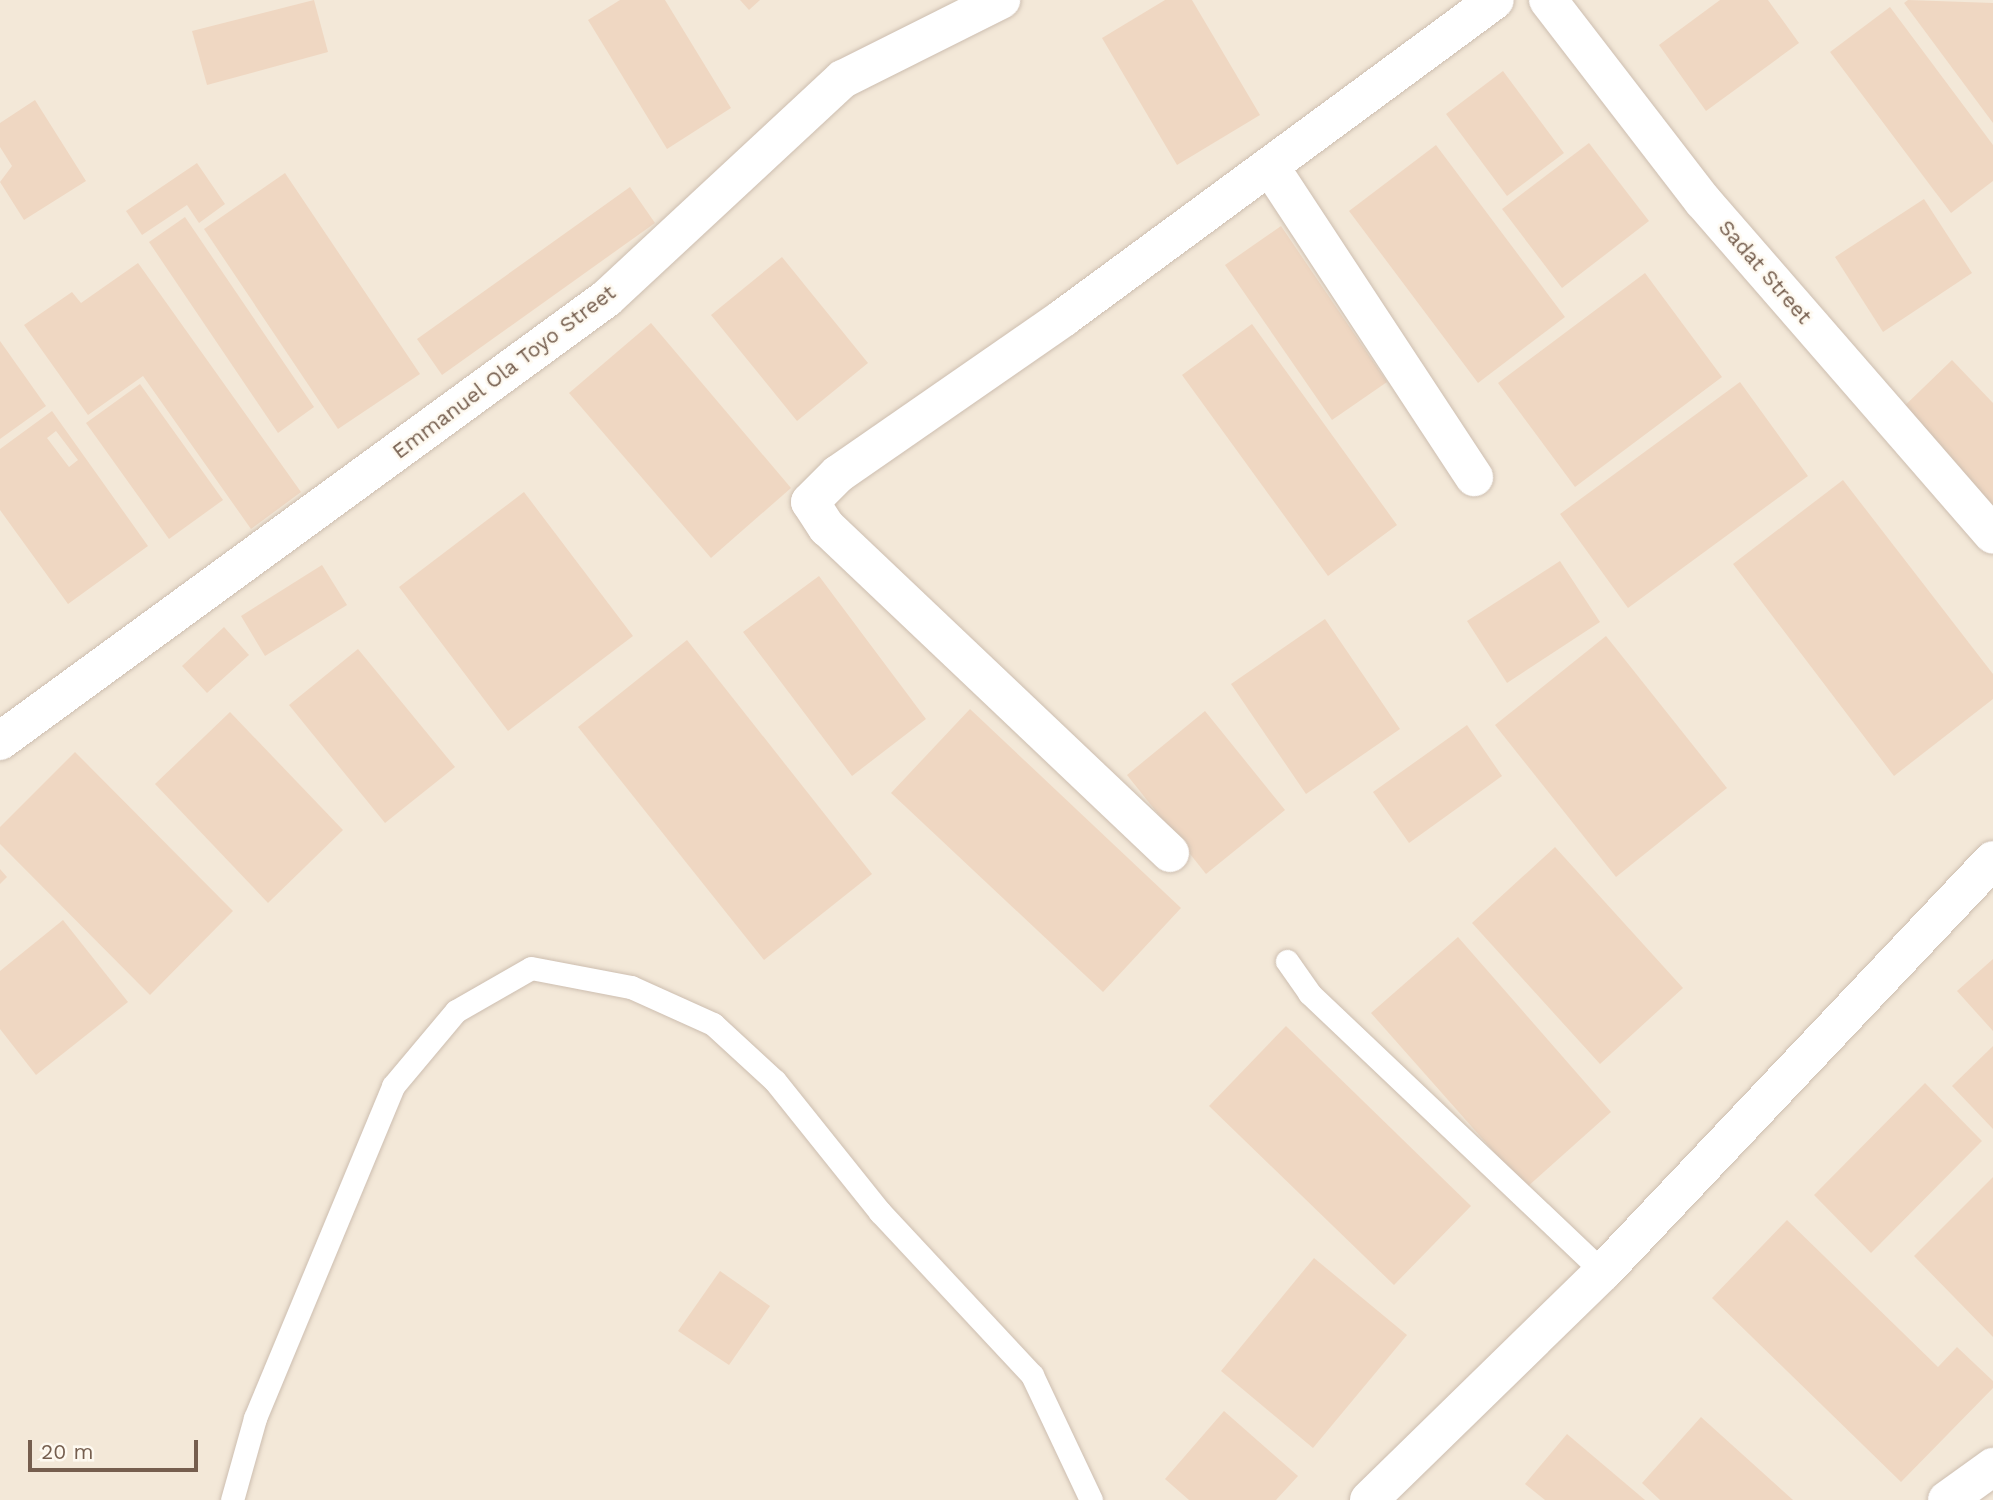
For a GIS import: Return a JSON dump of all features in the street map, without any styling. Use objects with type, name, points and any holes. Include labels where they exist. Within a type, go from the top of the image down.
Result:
[{"type":"street","name":"Emmanuel Ola Toyo Street","points":[[0,741],[607,298],[843,79],[1001,0]]},
{"type":"street","points":[[1170,853],[827,528],[810,502],[838,474],[1271,168],[1495,0]]},
{"type":"street","name":"Sadat Street","points":[[1548,0],[1703,201],[1993,535]]},
{"type":"street","points":[[1271,168],[1474,477]]},
{"type":"street","points":[[1369,1500],[1603,1272],[1993,860]]},
{"type":"street","points":[[1947,1500],[1993,1467]]},
{"type":"lane","points":[[1287,961],[1309,993],[1603,1272]]},
{"type":"lane","points":[[232,1500],[255,1418],[393,1086],[456,1011],[531,968],[631,988],[713,1024],[775,1082],[880,1212],[1032,1375],[1091,1500]]},
{"type":"shaded area","points":[[0,0],[1993,0],[1993,1500],[0,1500]]},
{"type":"building","points":[[314,0],[328,52],[207,85],[192,31]]},
{"type":"building","points":[[620,0],[665,0],[731,108],[667,149],[588,20]]},
{"type":"building","points":[[740,0],[760,0],[749,10]]},
{"type":"building","points":[[1165,0],[1192,0],[1260,115],[1177,165],[1102,38]]},
{"type":"building","points":[[1720,0],[1768,0],[1799,43],[1706,111],[1659,45]]},
{"type":"building","points":[[1908,0],[1993,3],[1993,123],[1904,3]]},
{"type":"building","points":[[1890,7],[1993,145],[1993,181],[1951,213],[1830,52]]},
{"type":"building","points":[[1503,71],[1564,153],[1507,196],[1446,114]]},
{"type":"building","points":[[35,100],[86,181],[24,220],[0,182],[12,166],[0,147],[0,123]]},
{"type":"building","points":[[1589,143],[1649,221],[1562,288],[1502,209]]},
{"type":"building","points":[[1436,145],[1565,317],[1478,383],[1349,211]]},
{"type":"building","points":[[197,163],[225,204],[199,223],[187,205],[142,235],[126,211]]},
{"type":"building","points":[[285,173],[420,374],[338,429],[204,229]]},
{"type":"building","points":[[630,187],[655,223],[442,375],[417,339]]},
{"type":"building","points":[[1924,199],[1972,273],[1883,332],[1835,257]]},
{"type":"building","points":[[185,217],[314,407],[278,433],[149,242]]},
{"type":"building","points":[[1281,226],[1387,382],[1332,420],[1225,265]]},
{"type":"building","points":[[782,257],[868,363],[797,421],[711,315]]},
{"type":"building","points":[[138,263],[301,492],[251,529],[143,376],[88,415],[24,325],[72,292],[81,303]]},
{"type":"building","points":[[1645,273],[1722,377],[1575,487],[1498,383]]},
{"type":"building","points":[[651,323],[791,488],[711,558],[569,393]]},
{"type":"building","points":[[1252,324],[1397,525],[1328,576],[1182,375]]},
{"type":"building","points":[[0,341],[46,406],[0,439]]},
{"type":"building","points":[[1952,360],[1993,403],[1993,519],[1894,416]]},
{"type":"building","points":[[1740,382],[1808,476],[1628,608],[1560,514]]},
{"type":"building","points":[[140,384],[223,500],[169,539],[86,423]]},
{"type":"building","points":[[52,411],[148,546],[68,604],[0,510],[0,449]],"holes":[[[56,431],[78,460],[69,467],[47,438]]]},
{"type":"building","points":[[1843,480],[1993,674],[1993,699],[1894,776],[1733,564]]},
{"type":"building","points":[[524,492],[633,636],[508,731],[399,587]]},
{"type":"building","points":[[1560,561],[1600,622],[1507,683],[1467,621]]},
{"type":"building","points":[[322,565],[347,605],[265,656],[241,616]]},
{"type":"building","points":[[819,576],[926,719],[852,776],[743,632]]},
{"type":"building","points":[[1325,619],[1400,729],[1306,794],[1231,684]]},
{"type":"building","points":[[224,627],[249,655],[207,693],[182,666]]},
{"type":"building","points":[[1606,636],[1727,788],[1616,877],[1495,725]]},
{"type":"building","points":[[687,640],[872,874],[764,960],[578,727]]},
{"type":"building","points":[[358,649],[455,767],[385,823],[289,705]]},
{"type":"building","points":[[970,709],[1181,908],[1103,992],[891,793]]},
{"type":"building","points":[[1205,711],[1285,810],[1206,874],[1127,775]]},
{"type":"building","points":[[230,712],[343,830],[268,903],[155,784]]},
{"type":"building","points":[[1467,725],[1502,776],[1409,843],[1373,792]]},
{"type":"building","points":[[75,752],[233,911],[150,995],[0,844],[0,827]]},
{"type":"building","points":[[1555,847],[1683,988],[1600,1064],[1472,923]]},
{"type":"building","points":[[0,869],[7,877],[0,884]]},
{"type":"building","points":[[63,920],[128,1002],[36,1075],[0,1029],[0,971]]},
{"type":"building","points":[[1458,937],[1611,1112],[1526,1188],[1371,1013]]},
{"type":"building","points":[[1993,959],[1993,1031],[1957,991]]},
{"type":"building","points":[[1286,1026],[1471,1206],[1394,1285],[1209,1106]]},
{"type":"building","points":[[1993,1046],[1993,1129],[1952,1086]]},
{"type":"building","points":[[1925,1083],[1982,1141],[1871,1253],[1814,1195]]},
{"type":"building","points":[[1993,1177],[1993,1337],[1914,1256]]},
{"type":"building","points":[[1787,1220],[1938,1367],[1957,1347],[1993,1381],[1993,1388],[1901,1482],[1712,1298]]},
{"type":"building","points":[[1314,1258],[1407,1335],[1313,1448],[1221,1371]]},
{"type":"building","points":[[720,1271],[770,1306],[729,1365],[678,1331]]},
{"type":"building","points":[[1224,1411],[1298,1476],[1276,1500],[1189,1500],[1165,1479]]},
{"type":"building","points":[[1701,1417],[1793,1500],[1660,1500],[1642,1483]]},
{"type":"building","points":[[1567,1434],[1645,1500],[1545,1500],[1525,1484]]}]
